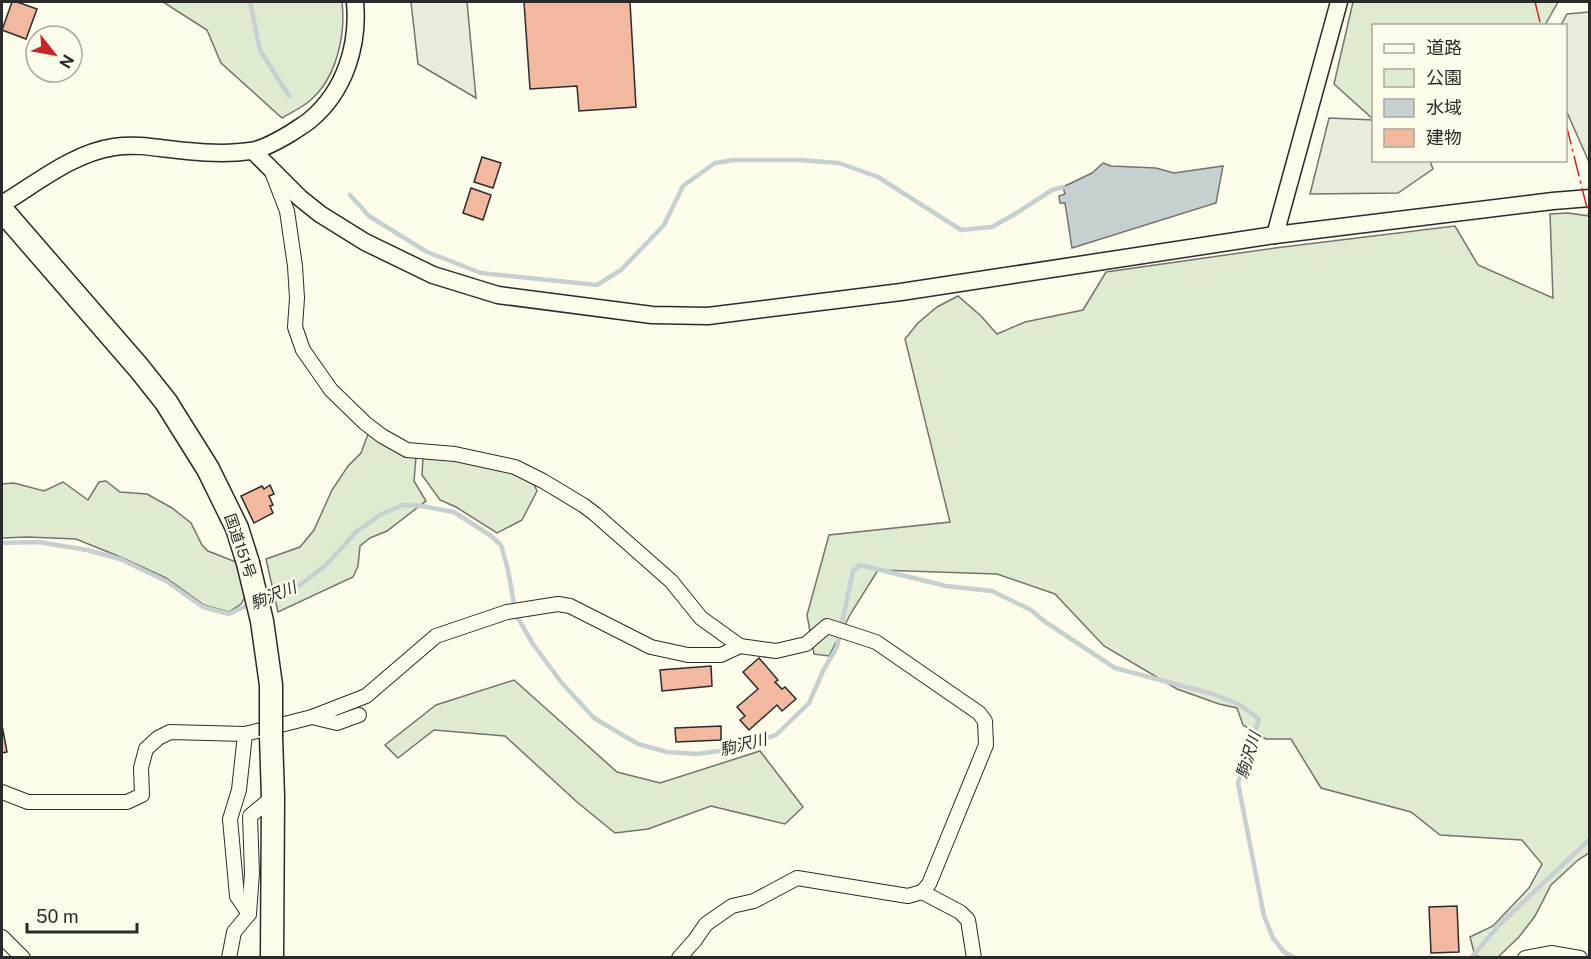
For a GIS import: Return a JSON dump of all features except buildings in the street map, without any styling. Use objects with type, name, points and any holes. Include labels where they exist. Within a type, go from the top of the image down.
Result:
[{"type":"highway","name":"国道151号","points":[[2,210],[166,402],[208,469],[237,528],[262,621],[272,685],[272,957]]},
{"type":"street","points":[[2,204],[73,161],[113,147],[134,145],[188,151],[253,151],[283,138],[310,120],[326,103],[341,81],[353,47],[357,21],[355,2]]},
{"type":"street","points":[[1275,235],[1339,2]]},
{"type":"street","points":[[253,151],[300,198],[320,214],[365,242],[433,275],[498,296],[652,315],[708,315],[901,292],[1275,235],[1590,198]]},
{"type":"street","points":[[272,171],[287,211],[296,266],[295,327],[303,350],[331,390],[365,423],[382,436],[408,450],[455,454],[515,467],[543,481],[596,514],[671,581],[701,618],[740,646],[776,651],[806,644],[827,626],[864,637],[876,642],[979,713],[985,721],[986,745],[929,884],[922,892],[908,896],[797,878],[754,901],[732,906],[714,918],[706,924],[679,957]]},
{"type":"street","points":[[2,792],[28,802],[127,802],[142,795],[141,768],[146,750],[158,738],[170,732],[245,734],[312,717],[366,696],[435,636],[522,609],[558,604],[570,606],[651,647],[688,655],[721,655],[740,646]]},
{"type":"street","points":[[312,717],[338,723],[359,715]]},
{"type":"street","points":[[245,734],[239,790],[230,819],[237,896],[249,914]]},
{"type":"street","points":[[229,957],[234,932],[249,914],[252,873],[250,816],[273,797]]},
{"type":"street","points":[[922,892],[960,912],[968,920],[974,957]]},
{"type":"street","points":[[2,937],[23,957]]},
{"type":"street","points":[[1525,957],[1551,953],[1580,957]]},
{"type":"green space","points":[[163,2],[342,2],[342,29],[337,57],[325,83],[317,94],[282,118],[221,63],[207,30]]},
{"type":"green space","points":[[1353,2],[1558,2],[1546,24],[1372,24],[1372,118],[1334,84]]},
{"type":"green space","points":[[1568,213],[1589,216],[1589,853],[1551,885],[1535,916],[1519,937],[1498,957],[1475,956],[1470,937],[1493,926],[1529,888],[1542,864],[1522,840],[1440,835],[1411,812],[1321,788],[1291,739],[1266,739],[1243,725],[1237,708],[1177,689],[1104,646],[1055,594],[997,574],[878,570],[851,613],[829,656],[814,654],[807,615],[829,535],[950,522],[905,339],[918,323],[937,307],[958,296],[997,334],[1025,322],[1083,310],[1106,272],[1455,226],[1478,265],[1553,298],[1550,214]]},
{"type":"green space","points":[[368,434],[399,451],[416,457],[414,481],[426,501],[387,531],[370,538],[360,546],[358,566],[353,577],[278,612],[266,559],[300,547],[314,530],[332,490],[348,466],[361,453]]},
{"type":"green space","points":[[423,458],[491,463],[532,480],[537,491],[522,520],[497,533],[456,507],[440,500],[422,475]]},
{"type":"green space","points":[[106,481],[120,492],[147,494],[172,508],[191,523],[202,545],[208,551],[236,562],[245,597],[241,604],[229,612],[204,605],[166,578],[76,539],[2,538],[2,484],[14,483],[44,491],[63,482],[88,500],[99,482]]},
{"type":"green space","points":[[514,680],[617,772],[660,783],[760,751],[803,807],[785,824],[711,806],[648,829],[615,833],[577,802],[505,736],[434,730],[398,758],[385,745],[436,705]]},
{"type":"shaded area","points":[[411,2],[467,2],[476,98],[418,64]]},
{"type":"shaded area","points":[[1590,12],[1589,162],[1567,112],[1567,24],[1562,24],[1567,14]]},
{"type":"shaded area","points":[[1329,118],[1372,120],[1372,162],[1430,162],[1433,169],[1398,193],[1310,194]]},
{"type":"water","points":[[1103,163],[1111,166],[1156,168],[1174,173],[1223,166],[1216,203],[1072,248],[1065,203],[1060,203],[1059,196],[1065,194],[1063,187],[1092,173]]},
{"type":"waterway","points":[[250,2],[260,50],[289,96]]},
{"type":"waterway","points":[[350,195],[369,216],[427,252],[481,273],[597,285],[621,270],[664,225],[683,186],[715,163],[733,160],[800,160],[839,163],[878,177],[961,230],[992,227],[1052,190],[1063,187]]},
{"type":"waterway","name":"駒沢川","points":[[263,597],[284,588],[300,585],[326,565],[356,532],[380,515],[402,505],[454,512],[501,545],[516,615],[533,644],[561,682],[594,718],[638,744],[667,752],[696,754],[727,750],[776,735],[809,703],[837,647],[853,571],[860,565],[946,586],[992,591],[1031,610],[1115,668],[1213,694],[1240,705],[1259,719],[1238,783],[1264,916],[1273,938],[1284,952],[1295,958]]},
{"type":"waterway","name":"駒沢川","points":[[2,543],[39,542],[87,550],[120,559],[166,581],[203,607],[229,614],[250,604]]},
{"type":"waterway","name":"駒沢川","points":[[1471,958],[1500,924],[1590,839]]},
{"type":"power","points":[[1535,2],[1540,24]]},
{"type":"power","points":[[1567,128],[1590,220]]}]
